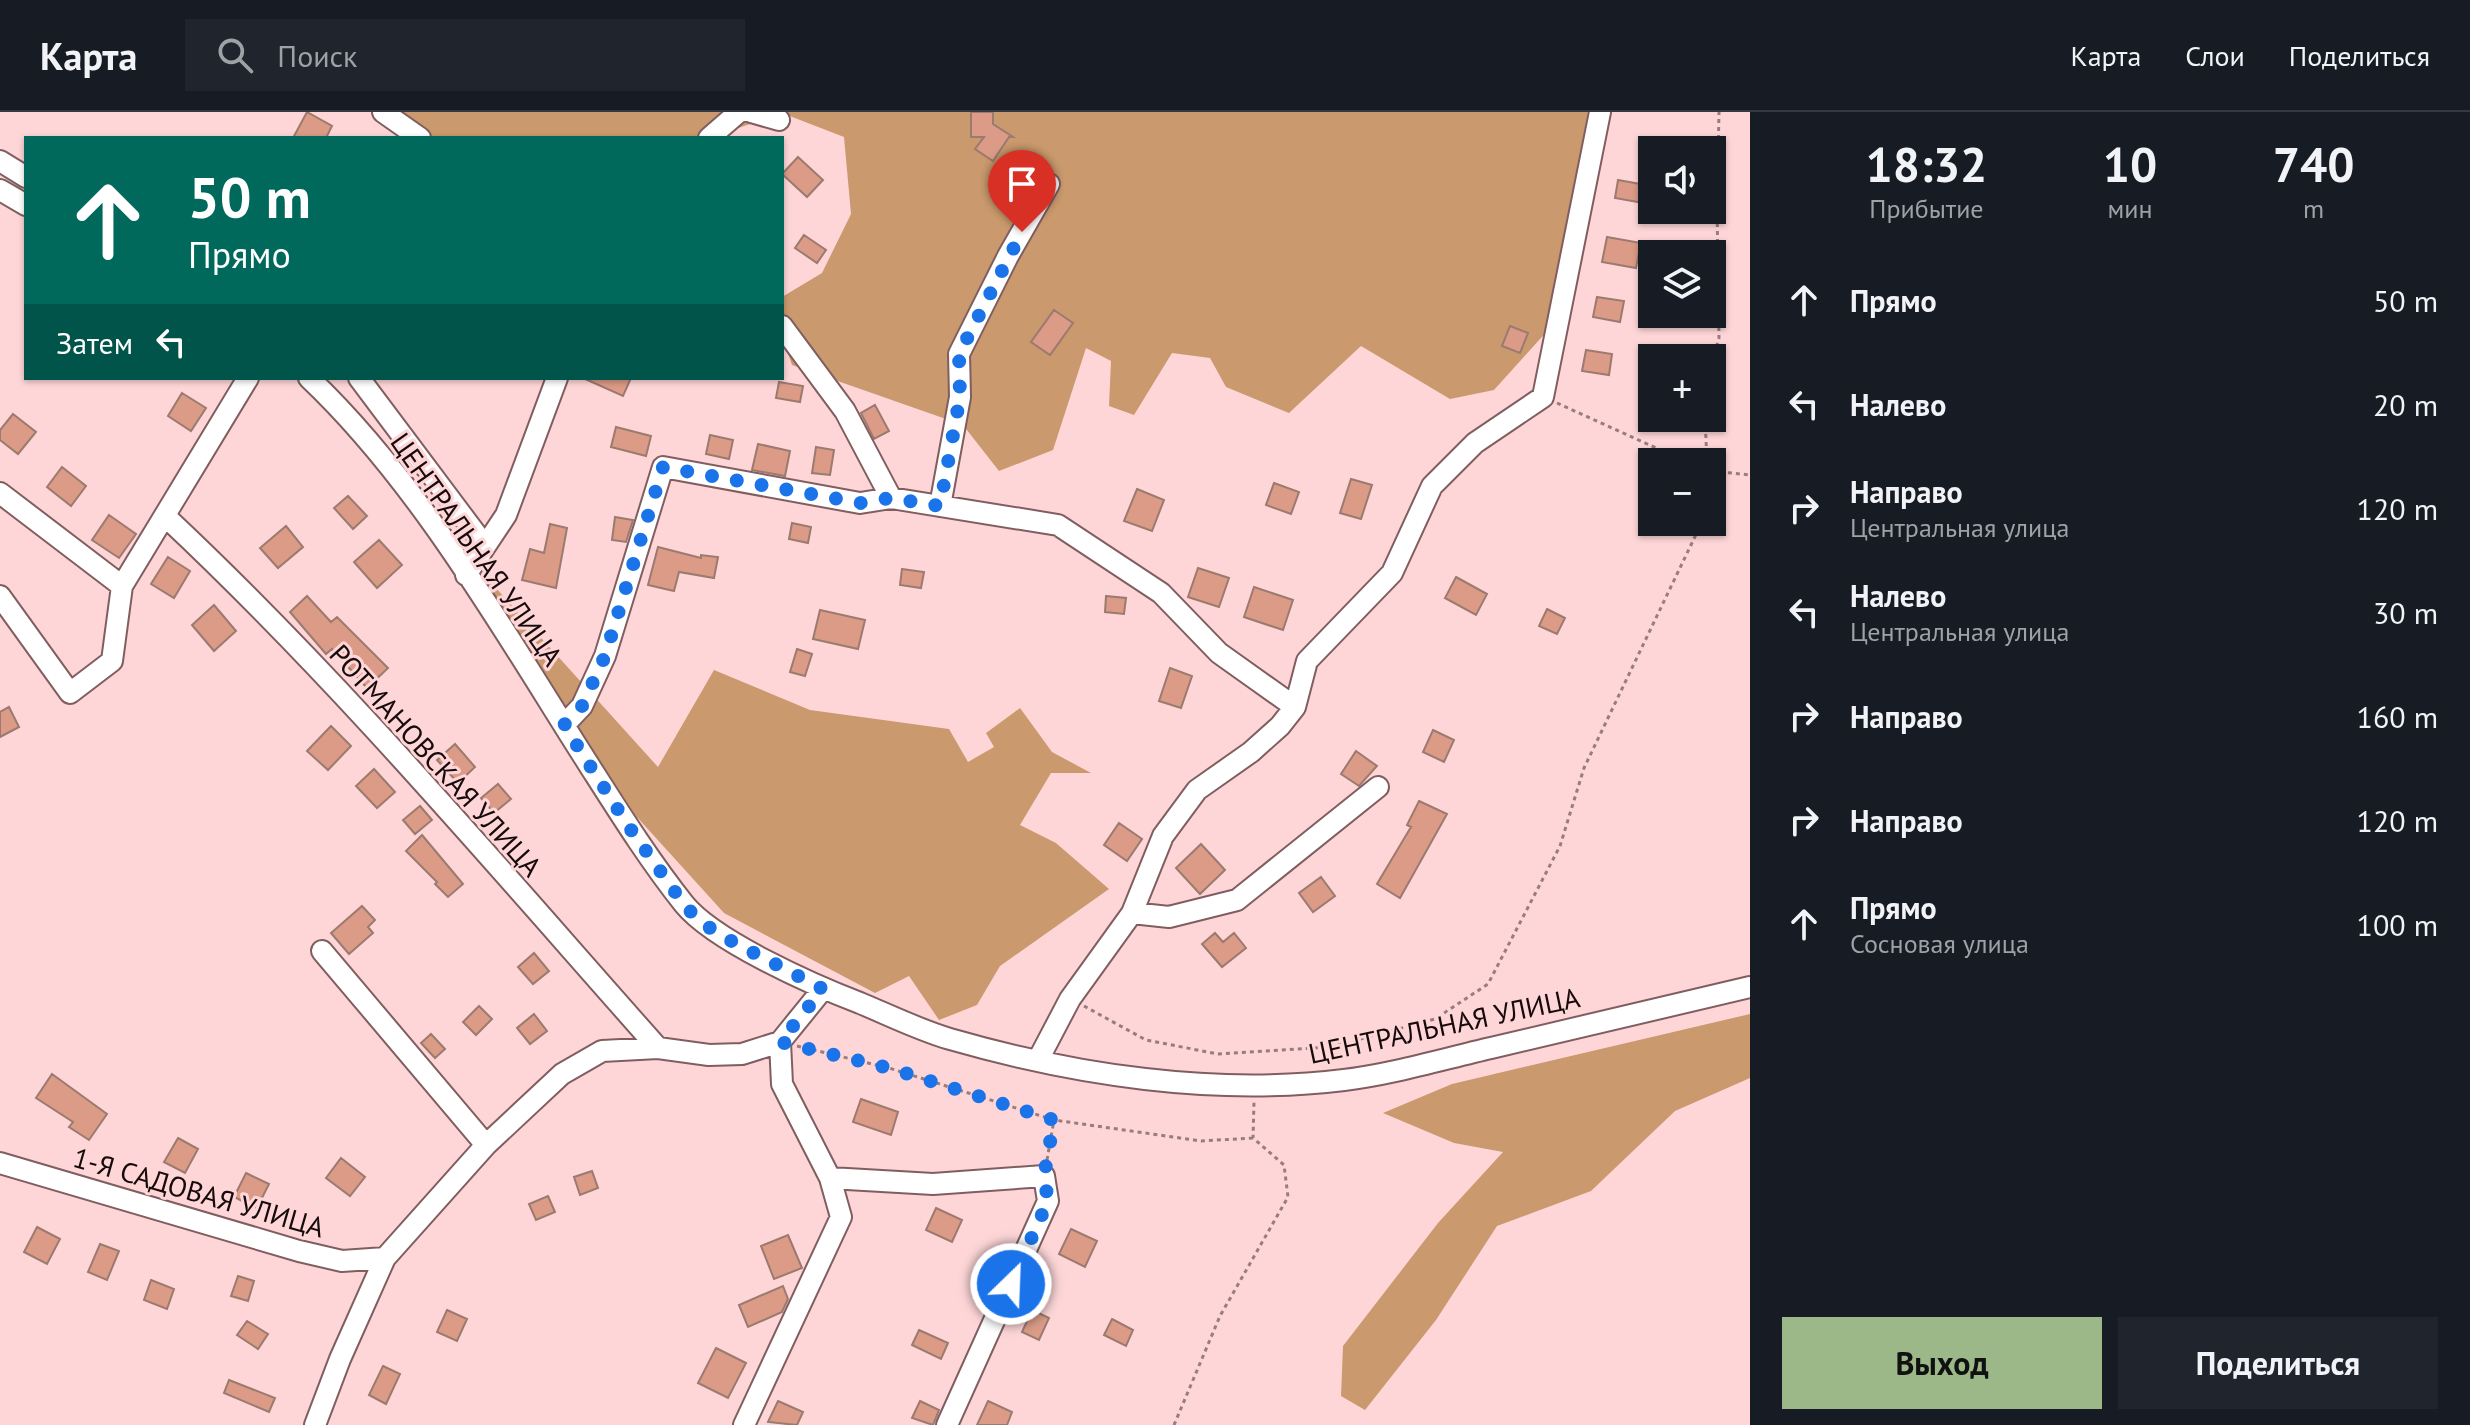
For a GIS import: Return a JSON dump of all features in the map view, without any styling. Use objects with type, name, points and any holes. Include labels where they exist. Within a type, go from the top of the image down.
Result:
[{"type":"street","points":[[383,112],[417,136]]},
{"type":"street","points":[[711,136],[739,112]]},
{"type":"street","points":[[751,112],[779,120]]},
{"type":"street","points":[[1038,1060],[1070,999],[1132,913],[1163,836],[1197,790],[1251,752],[1280,726],[1295,707],[1307,661],[1392,573],[1432,486],[1475,443],[1543,397],[1600,112]]},
{"type":"street","points":[[0,161],[24,176]]},
{"type":"street","points":[[940,506],[960,397],[959,354],[1008,256],[1049,184]]},
{"type":"street","points":[[0,190],[24,204]]},
{"type":"street","points":[[784,329],[845,411],[891,498]]},
{"type":"street","points":[[0,596],[70,693],[112,661],[122,586],[247,380]]},
{"type":"street","name":"ЦЕНТРАЛЬНАЯ УЛИЦА","points":[[311,380],[343,410],[398,477],[466,575],[629,827],[694,915],[733,942],[823,989],[947,1038],[1038,1060],[1114,1074],[1254,1086],[1347,1080],[1750,987]]},
{"type":"street","points":[[360,380],[485,546]]},
{"type":"street","points":[[466,575],[506,515],[556,380]]},
{"type":"street","points":[[564,725],[582,706],[605,656],[663,467],[860,503],[891,498],[1058,525],[1161,593],[1219,653],[1295,707]]},
{"type":"street","points":[[0,493],[122,586]]},
{"type":"street","name":"РОТМАНОВСКАЯ УЛИЦА","points":[[166,517],[237,584],[396,755],[658,1048]]},
{"type":"street","points":[[1132,913],[1169,917],[1237,900],[1378,787]]},
{"type":"street","points":[[322,951],[486,1145]]},
{"type":"street","points":[[315,1425],[340,1359],[385,1258],[486,1145],[562,1074],[602,1051],[658,1048],[709,1055],[742,1054],[780,1042],[823,989]]},
{"type":"street","points":[[744,1425],[841,1217],[830,1178],[782,1084],[780,1042]]},
{"type":"street","name":"1-Я САДОВАЯ УЛИЦА","points":[[0,1163],[299,1251],[342,1261],[385,1258]]},
{"type":"street","points":[[830,1178],[933,1184],[1044,1176],[1048,1201],[947,1425]]},
{"type":"path","points":[[1717,344],[1719,112]]},
{"type":"path","points":[[1543,397],[1656,448]]},
{"type":"path","points":[[1726,472],[1750,475]]},
{"type":"path","points":[[1070,999],[1146,1040],[1218,1054],[1331,1047],[1435,1019],[1488,984],[1560,846],[1584,768],[1695,536]]},
{"type":"path","points":[[780,1042],[889,1068],[1054,1120],[1201,1141],[1253,1138],[1284,1165],[1288,1197],[1220,1316],[1174,1425]]},
{"type":"path","points":[[1253,1138],[1254,1086]]},
{"type":"path","points":[[1044,1176],[1054,1120]]},
{"type":"shaded area","points":[[375,112],[1588,112],[1549,329],[1494,390],[1450,399],[1361,346],[1289,413],[1226,387],[1210,358],[1172,353],[1134,415],[1109,406],[1111,361],[1086,348],[1053,450],[999,471],[963,425],[792,365],[784,342],[784,296],[822,273],[851,214],[844,137],[782,113],[715,136],[410,136]]},
{"type":"shaded area","points":[[487,578],[658,767],[714,670],[810,710],[949,729],[968,762],[994,747],[986,733],[1020,708],[1052,752],[1091,773],[1051,773],[1020,825],[1056,843],[1109,889],[1000,966],[977,1005],[939,1020],[909,976],[875,993],[724,913],[636,816],[482,581]]},
{"type":"shaded area","points":[[1750,1014],[1750,1078],[1675,1111],[1591,1191],[1497,1226],[1436,1320],[1365,1410],[1341,1396],[1343,1346],[1438,1223],[1503,1152],[1454,1143],[1383,1113],[1452,1084]]},
{"type":"building","points":[[307,112],[332,126],[327,136],[294,136]]},
{"type":"building","points":[[971,112],[993,112],[993,124],[1013,137],[1009,137],[993,161],[975,149],[984,137],[971,137]]},
{"type":"building","points":[[798,157],[823,180],[807,197],[784,176]]},
{"type":"building","points":[[1618,180],[1638,184],[1638,202],[1615,198]]},
{"type":"building","points":[[804,235],[826,250],[817,263],[795,248]]},
{"type":"building","points":[[1607,237],[1638,242],[1636,268],[1602,262]]},
{"type":"building","points":[[1597,297],[1624,301],[1620,322],[1593,317]]},
{"type":"building","points":[[1054,310],[1073,323],[1050,355],[1031,342]]},
{"type":"building","points":[[1510,326],[1528,333],[1520,353],[1502,346]]},
{"type":"building","points":[[1586,350],[1612,354],[1609,375],[1582,371]]},
{"type":"building","points":[[587,380],[630,380],[623,396]]},
{"type":"building","points":[[779,382],[803,386],[800,402],[776,398]]},
{"type":"building","points":[[182,393],[206,408],[191,431],[168,416]]},
{"type":"building","points":[[875,405],[889,431],[874,439],[861,413]]},
{"type":"building","points":[[13,414],[36,432],[18,454],[0,440],[0,430]]},
{"type":"building","points":[[616,427],[651,436],[646,456],[611,447]]},
{"type":"building","points":[[710,435],[733,440],[729,459],[706,454]]},
{"type":"building","points":[[758,444],[790,451],[785,476],[752,470]]},
{"type":"building","points":[[816,447],[834,450],[830,475],[812,473]]},
{"type":"building","points":[[62,467],[86,486],[71,506],[47,487]]},
{"type":"building","points":[[1351,479],[1372,485],[1361,519],[1340,513]]},
{"type":"building","points":[[1274,483],[1299,492],[1291,514],[1266,505]]},
{"type":"building","points":[[1137,489],[1164,500],[1152,531],[1124,521]]},
{"type":"building","points":[[348,496],[367,516],[353,529],[334,508]]},
{"type":"building","points":[[109,515],[136,534],[119,558],[92,540]]},
{"type":"building","points":[[615,517],[633,520],[626,542],[612,540]]},
{"type":"building","points":[[792,523],[811,527],[808,543],[789,539]]},
{"type":"building","points":[[550,524],[567,528],[556,588],[522,580],[530,549],[544,553]]},
{"type":"building","points":[[286,526],[303,547],[278,568],[260,548]]},
{"type":"building","points":[[379,540],[402,565],[377,588],[354,562]]},
{"type":"building","points":[[658,547],[701,558],[701,555],[718,557],[714,578],[679,572],[674,591],[648,585]]},
{"type":"building","points":[[168,557],[190,571],[174,598],[151,584]]},
{"type":"building","points":[[1198,568],[1229,578],[1219,607],[1188,597]]},
{"type":"building","points":[[902,569],[924,572],[921,588],[900,585]]},
{"type":"building","points":[[1456,577],[1487,594],[1476,615],[1445,598]]},
{"type":"building","points":[[1254,587],[1293,600],[1283,630],[1244,617]]},
{"type":"building","points":[[307,596],[331,622],[337,617],[388,668],[367,688],[332,649],[326,654],[290,612]]},
{"type":"building","points":[[1106,596],[1126,598],[1124,614],[1105,612]]},
{"type":"building","points":[[214,605],[236,631],[214,651],[192,625]]},
{"type":"building","points":[[1547,609],[1565,618],[1557,634],[1539,626]]},
{"type":"building","points":[[820,610],[865,620],[858,649],[813,639]]},
{"type":"building","points":[[797,649],[812,654],[805,676],[790,672]]},
{"type":"building","points":[[1170,668],[1192,676],[1181,708],[1159,701]]},
{"type":"building","points":[[9,707],[19,727],[0,737],[0,712]]},
{"type":"building","points":[[331,726],[351,746],[328,770],[307,751]]},
{"type":"building","points":[[1433,730],[1454,740],[1444,762],[1423,752]]},
{"type":"building","points":[[455,744],[475,767],[458,783],[437,760]]},
{"type":"building","points":[[1356,751],[1377,766],[1359,786],[1341,774]]},
{"type":"building","points":[[374,769],[395,792],[377,808],[356,786]]},
{"type":"building","points":[[498,784],[511,799],[494,813],[481,798]]},
{"type":"building","points":[[1419,801],[1447,814],[1400,898],[1377,884],[1411,827],[1407,825]]},
{"type":"building","points":[[420,806],[432,820],[415,834],[403,820]]},
{"type":"building","points":[[1119,823],[1142,839],[1127,861],[1104,845]]},
{"type":"building","points":[[422,835],[463,884],[448,897],[406,851]]},
{"type":"building","points":[[1201,844],[1225,870],[1200,894],[1176,868]]},
{"type":"building","points":[[1321,877],[1335,896],[1313,912],[1299,893]]},
{"type":"building","points":[[362,906],[375,920],[368,927],[373,933],[349,954],[331,933]]},
{"type":"building","points":[[1215,933],[1223,942],[1234,933],[1246,948],[1222,967],[1202,944]]},
{"type":"building","points":[[534,953],[549,971],[533,984],[518,967]]},
{"type":"building","points":[[479,1006],[492,1019],[476,1035],[463,1022]]},
{"type":"building","points":[[534,1014],[547,1031],[530,1044],[517,1028]]},
{"type":"building","points":[[431,1034],[445,1049],[435,1058],[421,1043]]},
{"type":"building","points":[[52,1074],[107,1114],[89,1140],[69,1127],[73,1122],[36,1098]]},
{"type":"building","points":[[861,1099],[898,1112],[891,1135],[853,1122]]},
{"type":"building","points":[[178,1138],[198,1149],[185,1173],[164,1162]]},
{"type":"building","points":[[341,1158],[365,1177],[350,1196],[326,1178]]},
{"type":"building","points":[[592,1171],[598,1188],[580,1195],[574,1177]]},
{"type":"building","points":[[246,1173],[269,1184],[257,1208],[234,1197]]},
{"type":"building","points":[[548,1196],[555,1212],[536,1220],[529,1204]]},
{"type":"building","points":[[936,1208],[962,1220],[952,1242],[926,1230]]},
{"type":"building","points":[[37,1227],[60,1239],[47,1264],[24,1252]]},
{"type":"building","points":[[1071,1229],[1097,1241],[1085,1267],[1059,1254]]},
{"type":"building","points":[[788,1235],[802,1268],[774,1279],[761,1246]]},
{"type":"building","points":[[100,1244],[119,1251],[107,1280],[88,1272]]},
{"type":"building","points":[[238,1276],[254,1281],[248,1301],[231,1296]]},
{"type":"building","points":[[151,1280],[174,1289],[167,1309],[144,1300]]},
{"type":"building","points":[[783,1286],[788,1299],[782,1312],[748,1327],[739,1305]]},
{"type":"building","points":[[447,1310],[467,1319],[457,1341],[437,1332]]},
{"type":"building","points":[[1032,1310],[1049,1318],[1039,1340],[1022,1332]]},
{"type":"building","points":[[1112,1319],[1133,1330],[1126,1346],[1104,1335]]},
{"type":"building","points":[[247,1321],[268,1334],[258,1349],[237,1335]]},
{"type":"building","points":[[919,1330],[948,1343],[941,1359],[912,1345]]},
{"type":"building","points":[[716,1348],[746,1363],[728,1398],[698,1383]]},
{"type":"building","points":[[383,1366],[400,1374],[386,1404],[369,1395]]},
{"type":"building","points":[[229,1380],[275,1398],[269,1412],[224,1393]]},
{"type":"building","points":[[778,1401],[803,1412],[797,1425],[768,1422]]},
{"type":"building","points":[[920,1401],[939,1410],[933,1425],[912,1418]]},
{"type":"building","points":[[988,1401],[1012,1412],[1007,1425],[977,1425]]},
{"type":"route","points":[[1011,1284],[1048,1201],[1044,1176],[1054,1120],[889,1068],[780,1042],[823,989],[733,942],[702,923],[685,906],[629,827],[564,725],[582,706],[605,656],[663,467],[860,503],[891,498],[940,506],[960,397],[959,354],[1022,232]]}]
